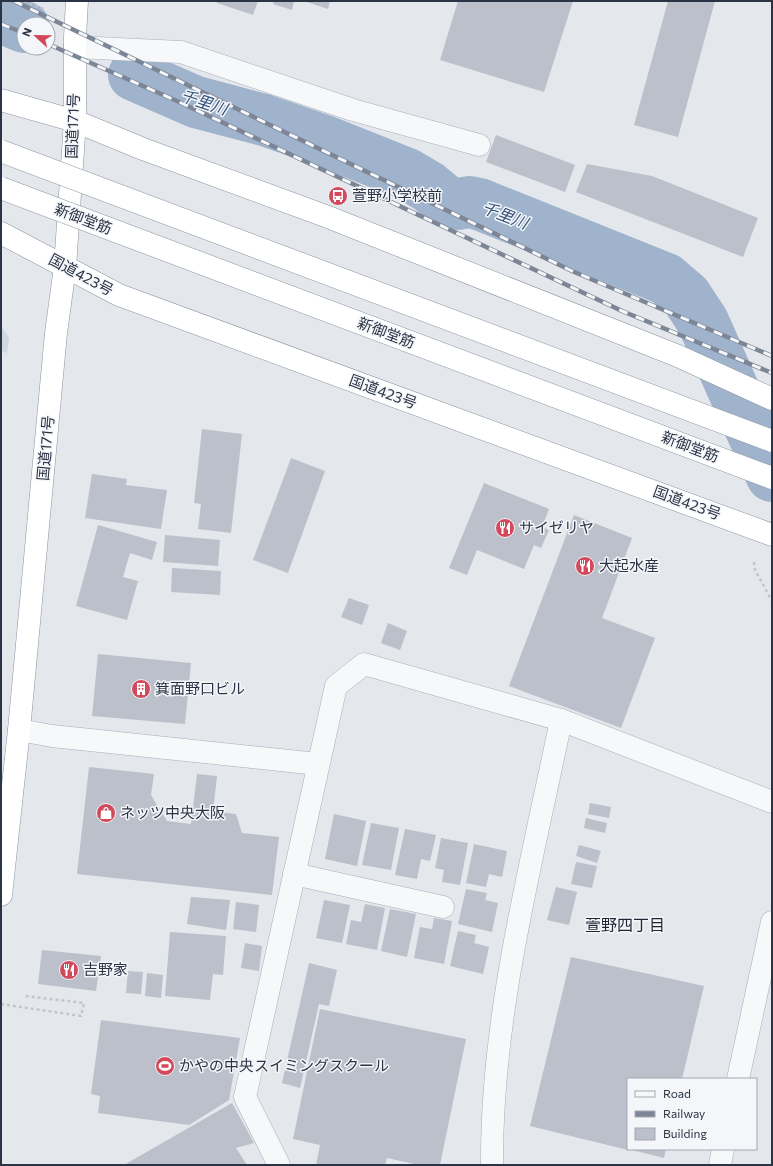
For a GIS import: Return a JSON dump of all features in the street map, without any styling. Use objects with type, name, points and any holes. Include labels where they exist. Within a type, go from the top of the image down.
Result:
[{"type":"highway","name":"国道171号","points":[[1,895],[19,730],[56,341],[65,267],[75,121],[75,47],[77,1]]},
{"type":"highway","points":[[1,100],[75,121],[143,149],[328,217],[678,356],[772,399]]},
{"type":"highway","points":[[1,151],[772,441]]},
{"type":"highway","name":"新御堂筋","points":[[1,188],[772,478]]},
{"type":"highway","name":"国道423号","points":[[1,233],[119,295],[763,531]]},
{"type":"street","points":[[75,47],[181,52],[353,110],[479,145]]},
{"type":"street","points":[[278,1165],[245,1097],[336,686],[364,664],[561,720],[772,802]]},
{"type":"street","points":[[492,1165],[492,1120],[508,978],[561,720]]},
{"type":"street","points":[[19,730],[52,736],[318,764]]},
{"type":"street","points":[[294,874],[442,907]]},
{"type":"street","points":[[738,1078],[772,922]]},
{"type":"street","points":[[720,1165],[723,1150]]},
{"type":"path","points":[[24,1],[44,9]]},
{"type":"path","points":[[754,562],[755,570],[772,601]]},
{"type":"path","points":[[1,1004],[82,1016],[84,1003],[25,996]]},
{"type":"shaded area","points":[[1,326],[9,338],[7,353],[1,351]]},
{"type":"building","points":[[217,1],[258,1],[253,15],[217,3]]},
{"type":"building","points":[[274,1],[294,1],[292,10],[273,4]]},
{"type":"building","points":[[304,1],[330,1],[328,9]]},
{"type":"building","points":[[458,1],[573,1],[544,92],[440,60]]},
{"type":"building","points":[[668,1],[715,1],[678,137],[634,125]]},
{"type":"building","points":[[496,135],[575,165],[565,192],[486,162]]},
{"type":"building","points":[[587,164],[652,176],[758,218],[743,257],[576,192]]},
{"type":"building","points":[[202,429],[242,434],[231,533],[198,529],[201,504],[194,503]]},
{"type":"building","points":[[291,458],[325,471],[288,573],[253,560]]},
{"type":"building","points":[[92,474],[127,479],[126,485],[167,490],[161,529],[85,518]]},
{"type":"building","name":"サイゼリヤ","points":[[484,483],[549,509],[542,527],[549,530],[541,548],[534,545],[524,569],[477,550],[467,575],[449,568]]},
{"type":"building","points":[[574,515],[632,538],[602,618],[655,638],[621,728],[509,686]]},
{"type":"building","points":[[98,525],[157,542],[152,560],[130,553],[123,577],[138,581],[127,620],[76,606]]},
{"type":"building","points":[[165,535],[220,540],[218,566],[163,562]]},
{"type":"building","points":[[172,568],[221,571],[220,595],[171,592]]},
{"type":"building","points":[[349,598],[369,605],[362,625],[341,617]]},
{"type":"building","points":[[388,623],[407,631],[400,650],[381,643]]},
{"type":"building","name":"箕面野口ビル","points":[[98,654],[191,663],[185,724],[92,716]]},
{"type":"building","points":[[89,767],[154,774],[151,795],[167,821],[191,824],[197,774],[217,776],[213,811],[236,814],[242,833],[279,837],[272,895],[77,874]]},
{"type":"building","points":[[590,803],[611,807],[609,818],[588,814]]},
{"type":"building","points":[[334,814],[366,821],[357,866],[325,859]]},
{"type":"building","points":[[586,818],[607,823],[605,833],[584,828]]},
{"type":"building","points":[[371,823],[399,828],[391,870],[362,865]]},
{"type":"building","points":[[405,829],[436,835],[430,861],[421,859],[417,879],[395,875]]},
{"type":"building","points":[[441,838],[468,843],[460,885],[442,882],[444,870],[435,868]]},
{"type":"building","points":[[474,844],[507,851],[502,877],[489,874],[486,887],[466,883]]},
{"type":"building","points":[[579,845],[601,851],[597,863],[576,856]]},
{"type":"building","points":[[576,862],[597,866],[592,888],[571,884]]},
{"type":"building","points":[[556,887],[577,892],[569,925],[547,920]]},
{"type":"building","points":[[466,889],[487,893],[485,900],[498,903],[492,932],[458,924]]},
{"type":"building","points":[[191,897],[230,900],[226,930],[187,924]]},
{"type":"building","points":[[324,900],[350,905],[342,943],[316,938]]},
{"type":"building","points":[[236,902],[259,905],[256,932],[233,929]]},
{"type":"building","points":[[365,904],[385,908],[377,950],[346,944],[351,920],[361,922]]},
{"type":"building","points":[[390,909],[416,914],[407,957],[381,951]]},
{"type":"building","points":[[434,918],[452,921],[444,964],[414,958],[420,927],[432,929]]},
{"type":"building","points":[[458,931],[476,935],[474,943],[489,947],[483,974],[450,966]]},
{"type":"building","points":[[170,932],[226,936],[223,975],[213,974],[210,1000],[165,996]]},
{"type":"building","points":[[245,943],[262,946],[259,971],[241,968]]},
{"type":"building","name":"吉野家","points":[[42,950],[101,956],[96,991],[38,984]]},
{"type":"building","points":[[571,957],[704,986],[682,1078],[627,1078],[627,1150],[530,1126]]},
{"type":"building","points":[[309,963],[337,970],[329,1006],[319,1004],[300,1088],[282,1083]]},
{"type":"building","points":[[128,971],[143,972],[141,994],[126,993]]},
{"type":"building","points":[[147,973],[163,975],[161,998],[145,996]]},
{"type":"building","points":[[320,1009],[466,1039],[440,1165],[419,1165],[387,1158],[385,1165],[316,1165],[320,1145],[293,1139]]},
{"type":"building","name":"かやの中央スイミングスクール","points":[[101,1020],[240,1038],[229,1100],[189,1125],[98,1113],[100,1096],[91,1094]]},
{"type":"building","points":[[232,1103],[254,1143],[236,1148],[247,1165],[124,1165]]},
{"type":"building","points":[[632,1150],[666,1150],[664,1158]]},
{"type":"waterway","name":"千里川","points":[[1,17],[16,24]]},
{"type":"waterway","name":"千里川","points":[[134,75],[196,102],[264,120],[322,140],[407,174],[429,187],[446,201],[458,204],[469,202],[479,204],[666,279],[686,296],[703,322],[772,476]]},
{"type":"railway","points":[[14,1],[572,271],[772,356]]},
{"type":"railway","points":[[1,24],[16,30]]},
{"type":"railway","points":[[56,48],[177,101],[622,311],[772,373]]},
{"type":"place","name":"萱野小学校前","points":[[338,196]]},
{"type":"place","name":"サイゼリヤ","points":[[505,528]]},
{"type":"place","name":"大起水産","points":[[585,566]]},
{"type":"place","name":"箕面野口ビル","points":[[141,689]]},
{"type":"place","name":"ネッツ中央大阪","points":[[106,813]]},
{"type":"place","name":"吉野家","points":[[69,970]]},
{"type":"place","name":"かやの中央スイミングスクール","points":[[165,1066]]},
{"type":"district","name":"萱野四丁目","points":[[625,925]]}]
